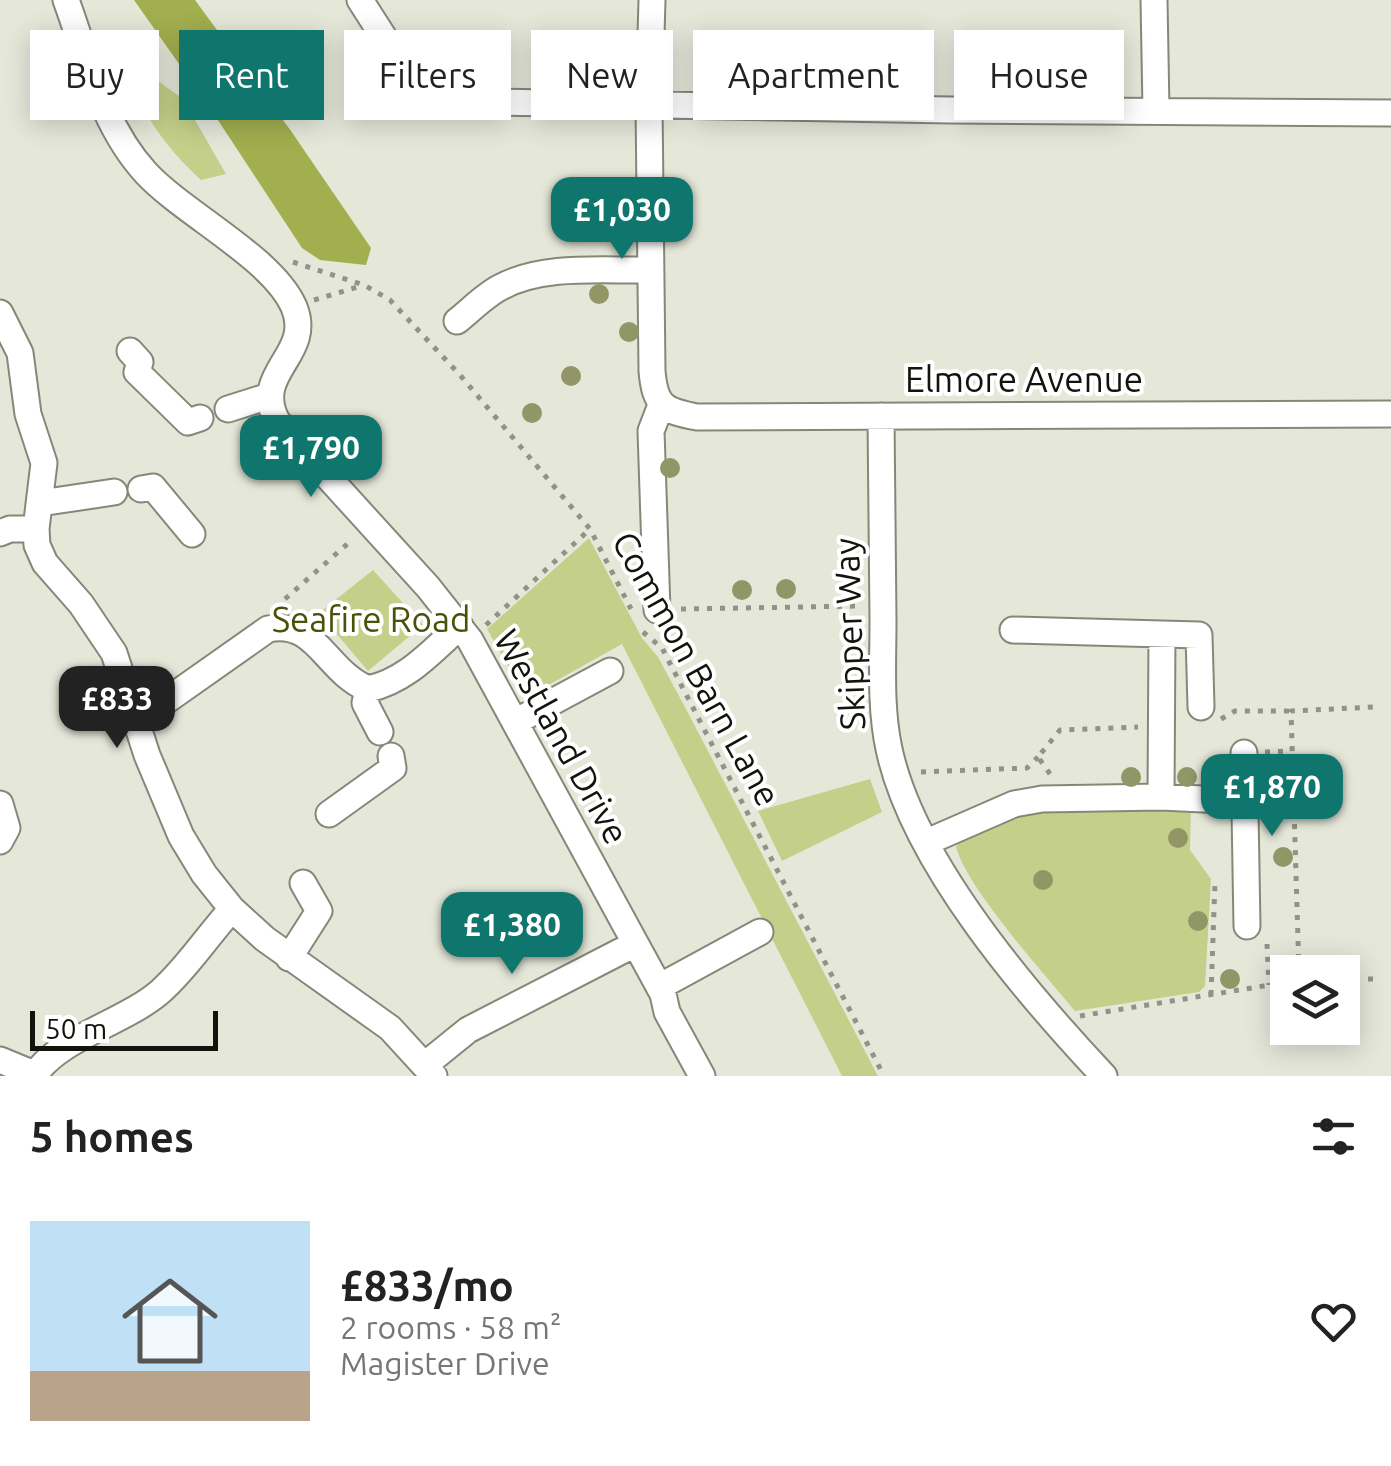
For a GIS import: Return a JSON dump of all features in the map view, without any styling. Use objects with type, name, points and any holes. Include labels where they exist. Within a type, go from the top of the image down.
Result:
[{"type":"street","points":[[66,0],[94,82],[125,148],[148,176],[250,257],[293,307],[297,337],[270,384],[269,396],[228,409]]},
{"type":"street","points":[[360,0],[417,89],[427,98],[531,102]]},
{"type":"street","points":[[651,30],[652,0]]},
{"type":"street","points":[[1154,0],[1156,110]]},
{"type":"street","points":[[673,104],[1391,112]]},
{"type":"street","points":[[650,120],[654,390],[661,404],[651,431],[658,610]]},
{"type":"street","points":[[457,321],[501,286],[532,276],[650,270]]},
{"type":"street","points":[[0,313],[20,353],[28,414],[44,464],[37,545],[45,564],[81,604],[114,654],[163,798],[204,874],[232,909],[290,958],[364,1007],[430,1070],[468,1030],[634,944]]},
{"type":"street","points":[[130,351],[140,362],[137,372],[188,422],[200,418]]},
{"type":"street","name":"Westland Drive","points":[[269,396],[276,421],[465,633],[661,991],[667,1012],[702,1076]]},
{"type":"street","name":"Elmore Avenue","points":[[661,404],[673,412],[697,417],[1391,414]]},
{"type":"street","name":"Skipper Way","points":[[881,416],[884,715],[898,781],[927,842],[972,918],[1053,1021],[1104,1076]]},
{"type":"street","points":[[141,488],[153,487],[192,534]]},
{"type":"street","points":[[40,503],[114,492]]},
{"type":"street","points":[[0,533],[36,529]]},
{"type":"street","points":[[135,714],[163,703],[253,638],[282,626],[303,633],[335,668],[368,688],[385,685],[410,671],[465,633]]},
{"type":"street","points":[[1012,630],[1198,635],[1201,707]]},
{"type":"street","points":[[1161,797],[1162,634]]},
{"type":"street","points":[[515,722],[610,671]]},
{"type":"street","points":[[368,688],[366,703],[380,732]]},
{"type":"street","points":[[1244,752],[1246,926]]},
{"type":"street","points":[[329,814],[393,768],[390,756]]},
{"type":"street","points":[[927,842],[1014,804],[1042,799],[1161,797],[1244,801]]},
{"type":"street","points":[[0,804],[7,828],[0,841]]},
{"type":"street","points":[[290,958],[319,911],[303,883]]},
{"type":"street","points":[[0,1060],[34,1075],[44,1061],[136,1010],[162,990],[232,909]]},
{"type":"street","points":[[661,991],[760,932]]},
{"type":"path","name":"Common Barn Lane","points":[[280,258],[364,285],[390,300],[460,375],[590,529],[644,633],[662,648],[884,1076]]},
{"type":"path","points":[[285,599],[370,523]]},
{"type":"path","points":[[465,633],[590,529]]},
{"type":"path","points":[[658,610],[882,605]]},
{"type":"path","points":[[1298,955],[1291,711],[1373,708]]},
{"type":"path","points":[[898,781],[927,770],[1027,768],[1038,756]]},
{"type":"path","points":[[1210,995],[1215,882]]},
{"type":"path","points":[[1053,1021],[1269,985],[1267,944]]},
{"type":"path","points":[[1360,979],[1374,979]]},
{"type":"green space","points":[[134,0],[195,0],[217,30],[179,30],[179,64],[159,30]]},
{"type":"green space","points":[[159,82],[179,96],[179,120],[195,120],[226,174],[201,180],[151,120],[159,120]]},
{"type":"green space","points":[[218,120],[283,120],[371,248],[366,265],[320,260],[302,248]]},
{"type":"green space","points":[[589,538],[642,638],[658,657],[686,709],[878,1076],[842,1076],[622,644],[545,687],[539,677],[520,687],[487,629]]},
{"type":"green space","name":"Seafire Road","points":[[373,570],[423,625],[368,671],[319,613]]},
{"type":"green space","points":[[870,779],[882,812],[782,861],[758,811]]},
{"type":"green space","points":[[1191,803],[1190,850],[1211,879],[1205,986],[1199,992],[1075,1011],[991,908],[956,847],[963,833],[1013,809]]}]
